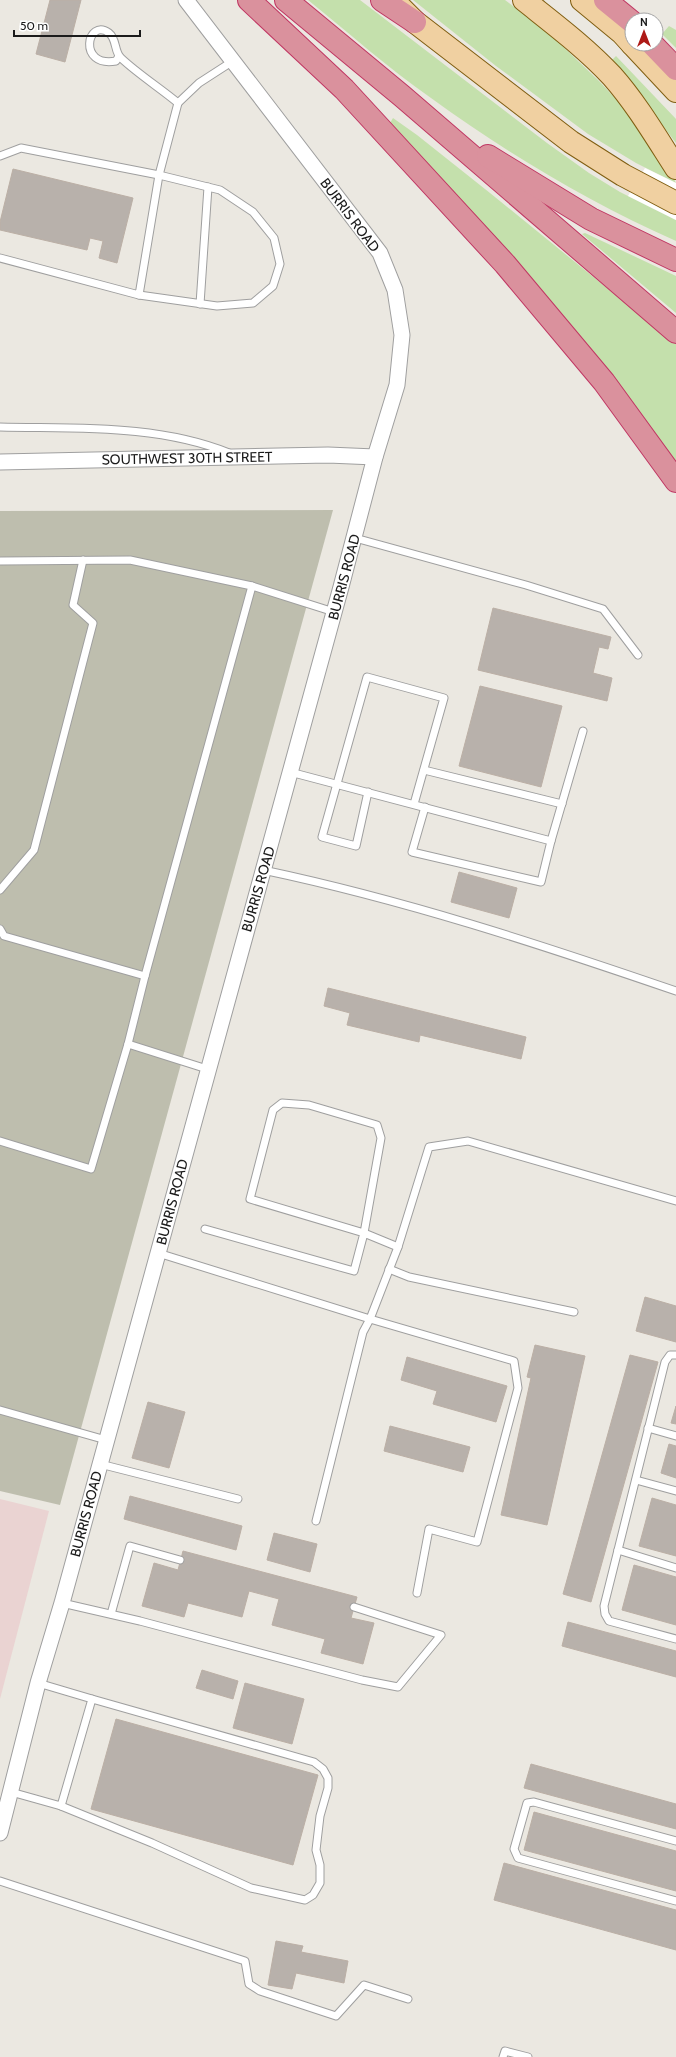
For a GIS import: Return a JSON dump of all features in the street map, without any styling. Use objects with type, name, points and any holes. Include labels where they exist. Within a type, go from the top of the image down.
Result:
[{"type":"highway","points":[[249,0],[344,89],[505,264],[604,382],[676,481]]},
{"type":"highway","points":[[286,0],[402,96],[676,332]]},
{"type":"highway","points":[[382,0],[415,22]]},
{"type":"highway","points":[[605,0],[624,15]]},
{"type":"highway","points":[[659,52],[676,70]]},
{"type":"highway","points":[[402,96],[504,167],[591,219],[668,256]]},
{"type":"main road","points":[[392,0],[415,22],[571,142],[622,175],[676,203]]},
{"type":"main road","points":[[524,0],[563,31],[612,76],[676,168]]},
{"type":"main road","points":[[582,0],[624,37]]},
{"type":"main road","points":[[639,52],[676,91]]},
{"type":"street","name":"BURRIS ROAD","points":[[0,1833],[38,1683],[62,1603],[207,1070],[355,538],[375,457],[397,385],[402,335],[395,290],[380,253],[186,0]]},
{"type":"street","name":"SOUTHWEST 30TH STREET","points":[[0,462],[328,455],[375,457]]},
{"type":"lane","points":[[119,56],[116,61],[107,63],[96,58],[89,50],[88,44],[91,35],[97,31],[106,31],[111,35],[119,56],[178,103]]},
{"type":"lane","points":[[139,295],[159,175],[178,103],[199,82],[233,61]]},
{"type":"lane","points":[[0,156],[21,148],[159,175],[220,190],[253,212],[274,238],[280,264],[273,286],[253,303],[217,306],[139,295],[0,258]]},
{"type":"lane","points":[[200,304],[208,187]]},
{"type":"lane","points":[[0,427],[130,431],[206,444],[239,457]]},
{"type":"lane","points":[[355,538],[526,585],[603,609],[638,655]]},
{"type":"lane","points":[[0,890],[34,850],[93,622],[73,605],[83,560]]},
{"type":"lane","points":[[0,561],[130,560],[252,586],[334,612]]},
{"type":"lane","points":[[0,1141],[91,1169],[111,1106],[145,976],[252,586]]},
{"type":"lane","points":[[368,792],[356,846],[322,837],[367,677],[444,698],[414,804]]},
{"type":"lane","points":[[425,807],[412,852],[540,882],[582,731]]},
{"type":"lane","points":[[424,770],[562,804]]},
{"type":"lane","points":[[290,772],[551,841]]},
{"type":"lane","points":[[263,870],[335,885],[504,933],[676,991]]},
{"type":"lane","points":[[1,935],[145,976]]},
{"type":"lane","points":[[128,1044],[207,1070]]},
{"type":"lane","points":[[205,1229],[354,1271],[364,1233],[382,1138],[377,1126],[308,1105],[282,1103],[272,1110],[250,1199],[364,1233],[398,1247]]},
{"type":"lane","points":[[316,1521],[363,1332],[370,1319],[398,1247],[429,1148],[468,1141],[676,1201]]},
{"type":"lane","points":[[158,1252],[370,1319],[514,1361],[518,1388],[477,1542],[429,1529],[417,1593]]},
{"type":"lane","points":[[389,1269],[409,1277],[574,1312]]},
{"type":"lane","points":[[676,1355],[670,1355],[665,1362],[604,1606],[605,1614],[610,1621],[676,1639]]},
{"type":"lane","points":[[0,1410],[106,1440]]},
{"type":"lane","points":[[648,1428],[676,1436]]},
{"type":"lane","points":[[99,1464],[238,1499]]},
{"type":"lane","points":[[636,1480],[676,1491]]},
{"type":"lane","points":[[111,1614],[130,1546],[180,1560]]},
{"type":"lane","points":[[618,1550],[676,1568]]},
{"type":"lane","points":[[62,1603],[111,1614],[362,1680],[398,1687],[441,1634],[354,1607]]},
{"type":"lane","points":[[11,1792],[61,1806],[152,1843],[251,1888],[305,1900],[312,1895],[320,1882],[320,1865],[316,1850],[320,1816],[328,1788],[328,1778],[323,1769],[314,1762],[38,1683]]},
{"type":"lane","points":[[61,1806],[92,1699]]},
{"type":"lane","points":[[676,1841],[534,1802],[527,1803],[514,1849],[518,1858],[676,1901]]},
{"type":"lane","points":[[0,1881],[245,1961],[249,1984],[260,1991],[336,2016],[364,1985],[408,1999]]},
{"type":"lane","points":[[503,2057],[505,2051],[528,2057]]},
{"type":"shaded area","points":[[333,510],[60,1505],[0,1491],[0,511]]},
{"type":"shaded area","points":[[0,1499],[49,1511],[0,1699]]},
{"type":"green space","points":[[308,0],[360,0],[547,143],[589,173],[620,192],[676,220],[676,241],[612,210],[519,158],[415,87]]},
{"type":"green space","points":[[413,0],[505,0],[553,37],[599,81],[629,113],[662,157],[676,183],[636,163],[588,134],[496,66]]},
{"type":"green space","points":[[669,26],[676,30],[676,48],[664,36],[664,32]]},
{"type":"green space","points":[[616,56],[676,119],[676,143],[631,84],[609,63]]},
{"type":"green space","points":[[393,118],[417,135],[490,193],[676,344],[676,467],[567,320],[390,123]]},
{"type":"green space","points":[[585,233],[676,276],[676,313],[582,234]]},
{"type":"pier","points":[[645,168],[676,183],[676,220],[628,196]]},
{"type":"building","points":[[50,0],[81,0],[65,62],[36,54]]},
{"type":"building","points":[[13,169],[133,198],[117,263],[99,258],[103,241],[90,238],[87,250],[0,230],[0,222]]},
{"type":"building","points":[[493,608],[611,637],[608,649],[599,647],[593,673],[612,678],[607,701],[478,670]]},
{"type":"building","points":[[480,686],[562,706],[541,787],[459,766]]},
{"type":"building","points":[[459,872],[517,888],[509,918],[451,902]]},
{"type":"building","points":[[328,988],[526,1037],[521,1059],[420,1035],[419,1042],[347,1025],[350,1013],[324,1006]]},
{"type":"building","points":[[645,1297],[676,1306],[676,1342],[636,1331]]},
{"type":"building","points":[[535,1345],[585,1356],[547,1525],[501,1515],[531,1378],[527,1377]]},
{"type":"building","points":[[630,1355],[658,1362],[591,1602],[563,1594]]},
{"type":"building","points":[[407,1357],[507,1386],[496,1422],[433,1404],[437,1391],[401,1380]]},
{"type":"building","points":[[148,1402],[185,1412],[169,1468],[132,1458]]},
{"type":"building","points":[[676,1406],[676,1424],[671,1423]]},
{"type":"building","points":[[390,1426],[470,1447],[463,1472],[384,1451]]},
{"type":"building","points":[[669,1444],[676,1446],[676,1478],[661,1473]]},
{"type":"building","points":[[130,1496],[242,1526],[236,1550],[124,1519]]},
{"type":"building","points":[[652,1498],[676,1505],[676,1556],[639,1546]]},
{"type":"building","points":[[274,1533],[317,1544],[310,1572],[267,1560]]},
{"type":"building","points":[[183,1551],[357,1597],[351,1618],[374,1623],[363,1664],[321,1653],[325,1639],[272,1625],[279,1599],[249,1591],[242,1617],[188,1603],[184,1617],[142,1606],[154,1563],[178,1570]]},
{"type":"building","points":[[634,1565],[676,1577],[676,1625],[622,1610]]},
{"type":"building","points":[[568,1622],[676,1651],[676,1677],[562,1646]]},
{"type":"building","points":[[202,1670],[238,1681],[233,1699],[196,1688]]},
{"type":"building","points":[[245,1683],[304,1699],[292,1744],[233,1728]]},
{"type":"building","points":[[116,1719],[318,1775],[293,1865],[91,1809]]},
{"type":"building","points":[[531,1764],[676,1804],[676,1829],[524,1788]]},
{"type":"building","points":[[534,1812],[676,1851],[676,1891],[524,1850]]},
{"type":"building","points":[[504,1863],[676,1910],[676,1950],[494,1900]]},
{"type":"building","points":[[276,1941],[303,1946],[301,1952],[348,1961],[344,1983],[296,1973],[292,1989],[268,1985]]}]
